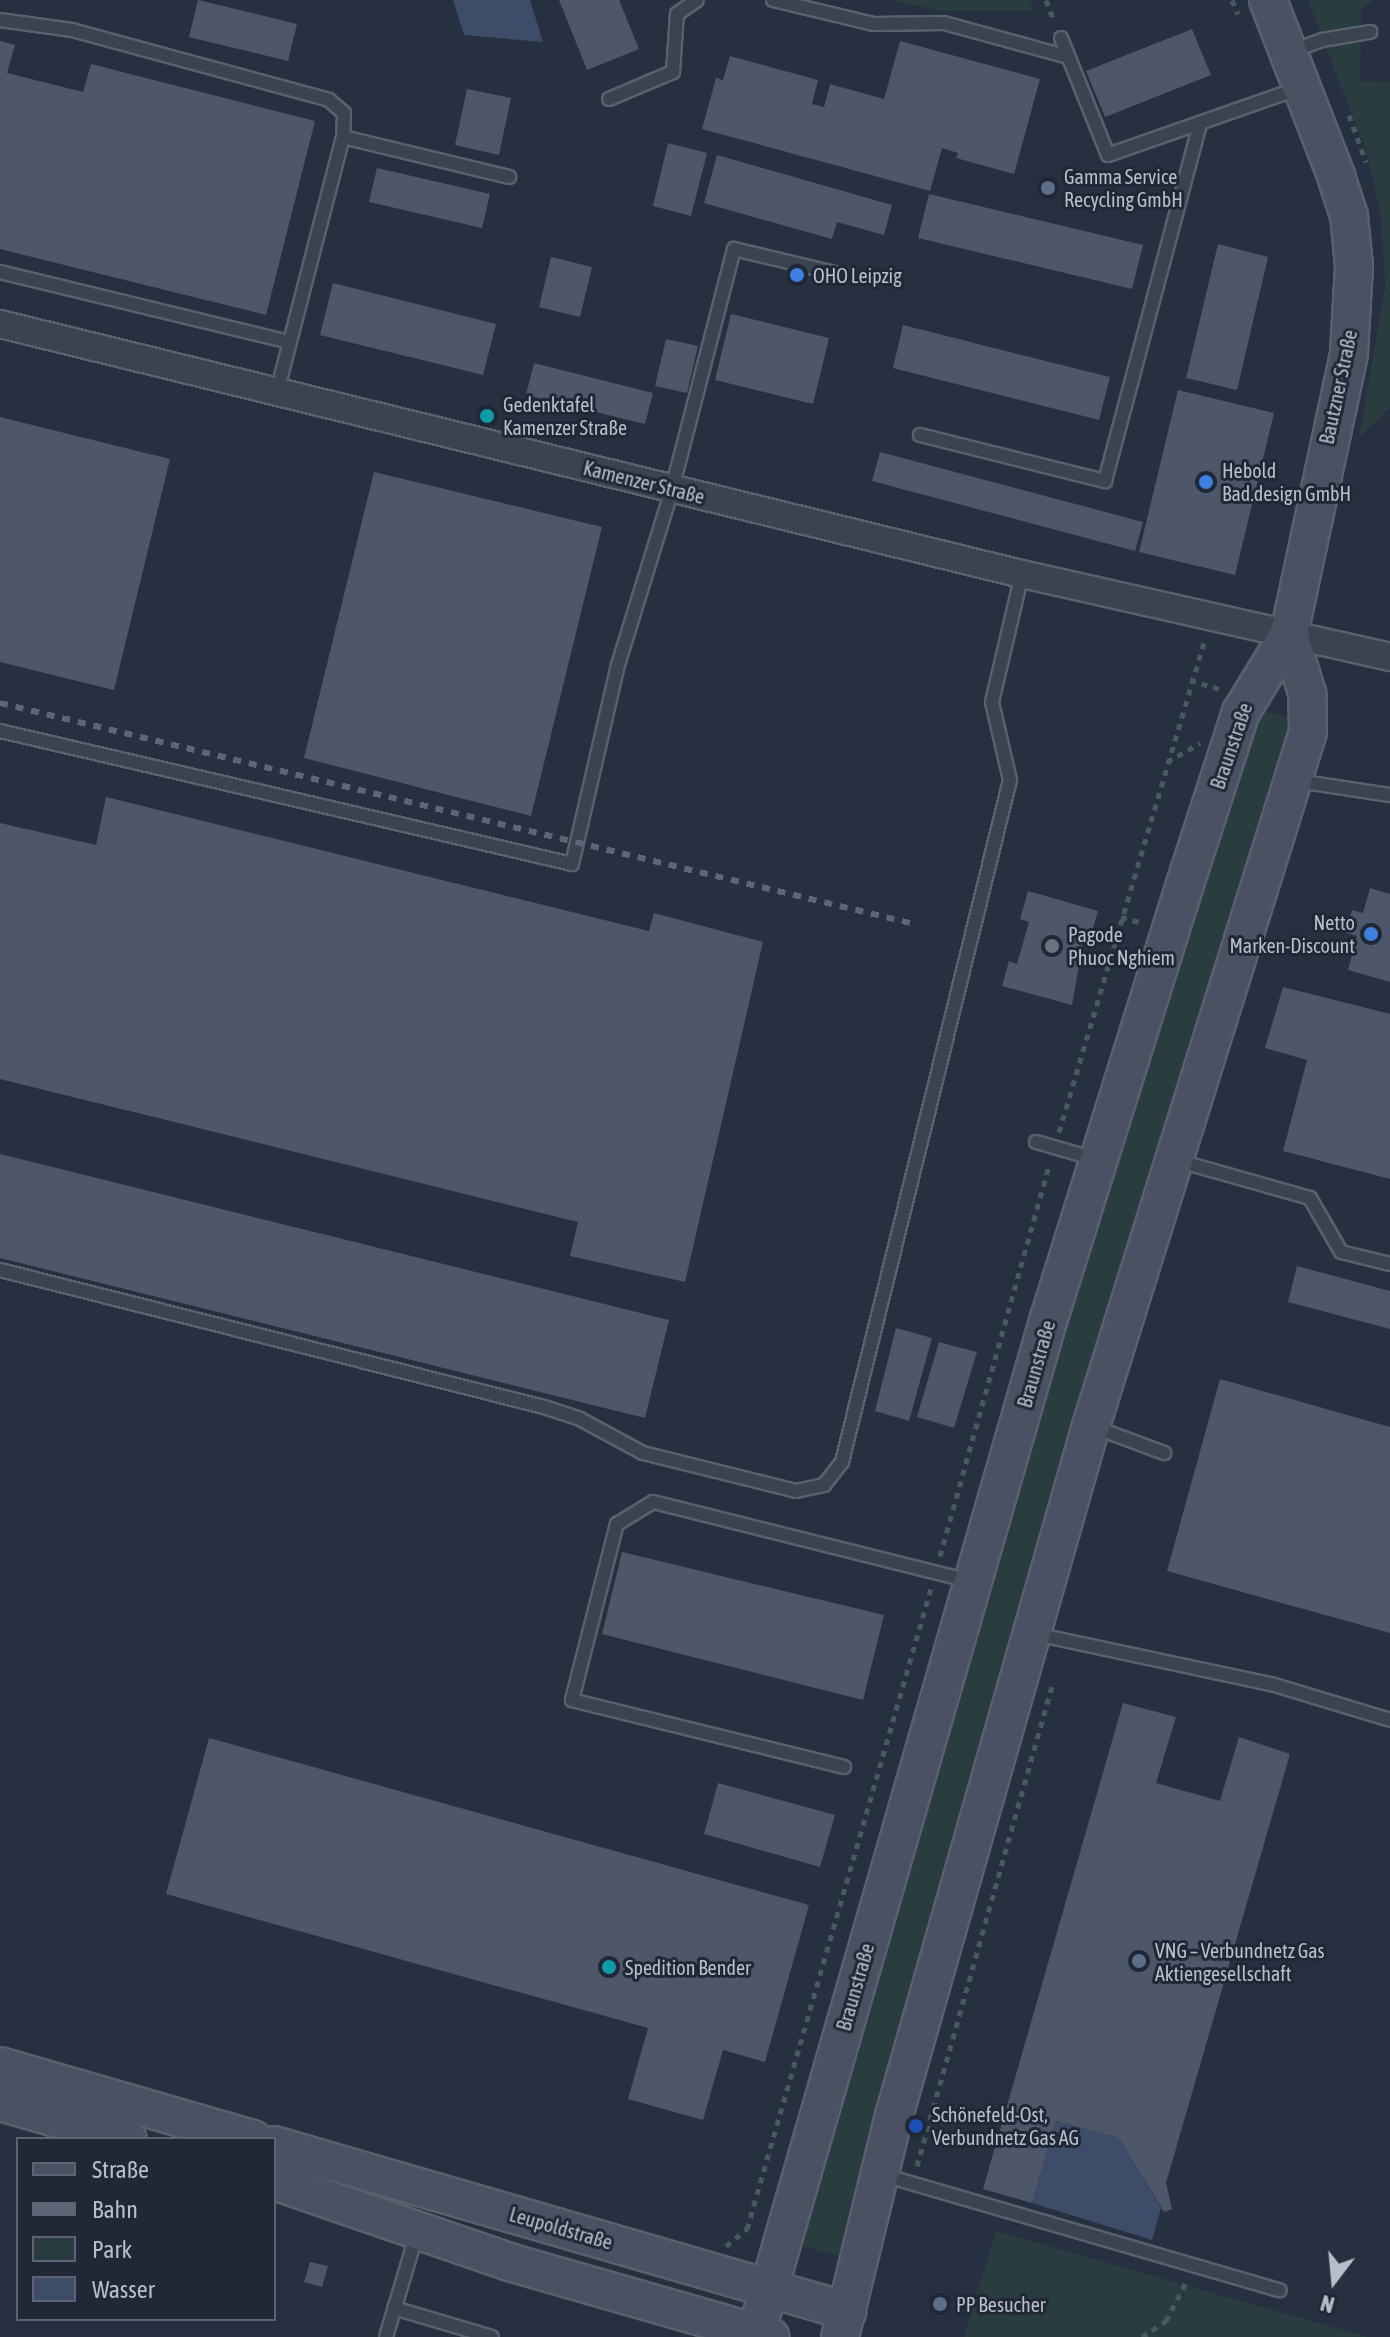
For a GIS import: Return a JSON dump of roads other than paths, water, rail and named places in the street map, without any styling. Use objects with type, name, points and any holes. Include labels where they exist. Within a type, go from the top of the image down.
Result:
[{"type":"main road","name":"Bautzner Straße","points":[[1268,0],[1349,216],[1353,309],[1289,634]]},
{"type":"main road","points":[[843,2324],[896,2178],[1048,1637],[1091,1426],[1172,1159],[1295,780],[1310,715],[1289,634]]},
{"type":"main road","name":"Braunstraße","points":[[760,2336],[769,2288],[1098,1160],[1241,712],[1289,634]]},
{"type":"main road","points":[[0,2066],[246,2137]]},
{"type":"main road","points":[[0,2102],[121,2137]]},
{"type":"main road","name":"Leupoldstraße","points":[[276,2146],[769,2288],[843,2324]]},
{"type":"main road","points":[[276,2182],[417,2232],[760,2336]]},
{"type":"street","name":"Kamenzer Straße","points":[[0,324],[1022,574],[1289,634]]},
{"type":"street","points":[[1289,634],[1390,657]]},
{"type":"lane","points":[[609,99],[673,72],[677,14],[697,0]]},
{"type":"lane","points":[[773,0],[874,24],[944,23],[1068,57]]},
{"type":"lane","points":[[0,20],[72,30],[329,100],[344,113],[343,137],[277,392]]},
{"type":"lane","points":[[1289,53],[1322,40],[1370,32]]},
{"type":"lane","points":[[1061,38],[1108,155],[1302,87]]},
{"type":"lane","points":[[920,435],[1105,481],[1200,123]]},
{"type":"lane","points":[[343,137],[509,177]]},
{"type":"lane","points":[[0,731],[572,864],[618,665],[672,489],[734,249],[843,275]]},
{"type":"lane","points":[[0,272],[290,342]]},
{"type":"lane","points":[[0,1270],[544,1407],[580,1419],[643,1453],[796,1491],[824,1485],[842,1462],[1010,780],[992,702],[1022,574]]},
{"type":"lane","points":[[1295,780],[1336,790],[1390,795]]},
{"type":"lane","points":[[1036,1142],[1098,1160]]},
{"type":"lane","points":[[1172,1159],[1310,1198],[1341,1252],[1390,1264]]},
{"type":"lane","points":[[1091,1426],[1164,1453]]},
{"type":"lane","points":[[844,1767],[572,1700],[617,1524],[653,1502],[973,1582]]},
{"type":"lane","points":[[1048,1637],[1271,1684],[1390,1720]]},
{"type":"lane","points":[[896,2178],[1280,2290]]},
{"type":"lane","points":[[386,2337],[417,2232]]},
{"type":"lane","points":[[394,2308],[492,2337]]},
{"type":"water","points":[[453,0],[530,0],[543,42],[464,35]]},
{"type":"water","points":[[1056,2121],[1119,2138],[1161,2208],[1152,2240],[1032,2203]]},
{"type":"railway","points":[[0,703],[918,925]]},
{"type":"place","name":"Gamma Service Recycling GmbH","points":[[1048,188]]},
{"type":"place","name":"OHO Leipzig","points":[[797,275]]},
{"type":"place","name":"Gedenktafel Kamenzer Straße","points":[[487,416]]},
{"type":"place","name":"Hebold Bad.design GmbH","points":[[1206,482]]},
{"type":"place","name":"Netto Marken-Discount","points":[[1371,934]]},
{"type":"place","name":"Pagode Phuoc Nghiem","points":[[1052,946]]},
{"type":"place","name":"VNG – Verbundnetz Gas Aktiengesellschaft","points":[[1139,1961]]},
{"type":"place","name":"Spedition Bender","points":[[609,1967]]},
{"type":"place","name":"Schönefeld-Ost, Verbundnetz Gas AG","points":[[916,2126]]},
{"type":"place","name":"PP Besucher","points":[[940,2304]]}]
